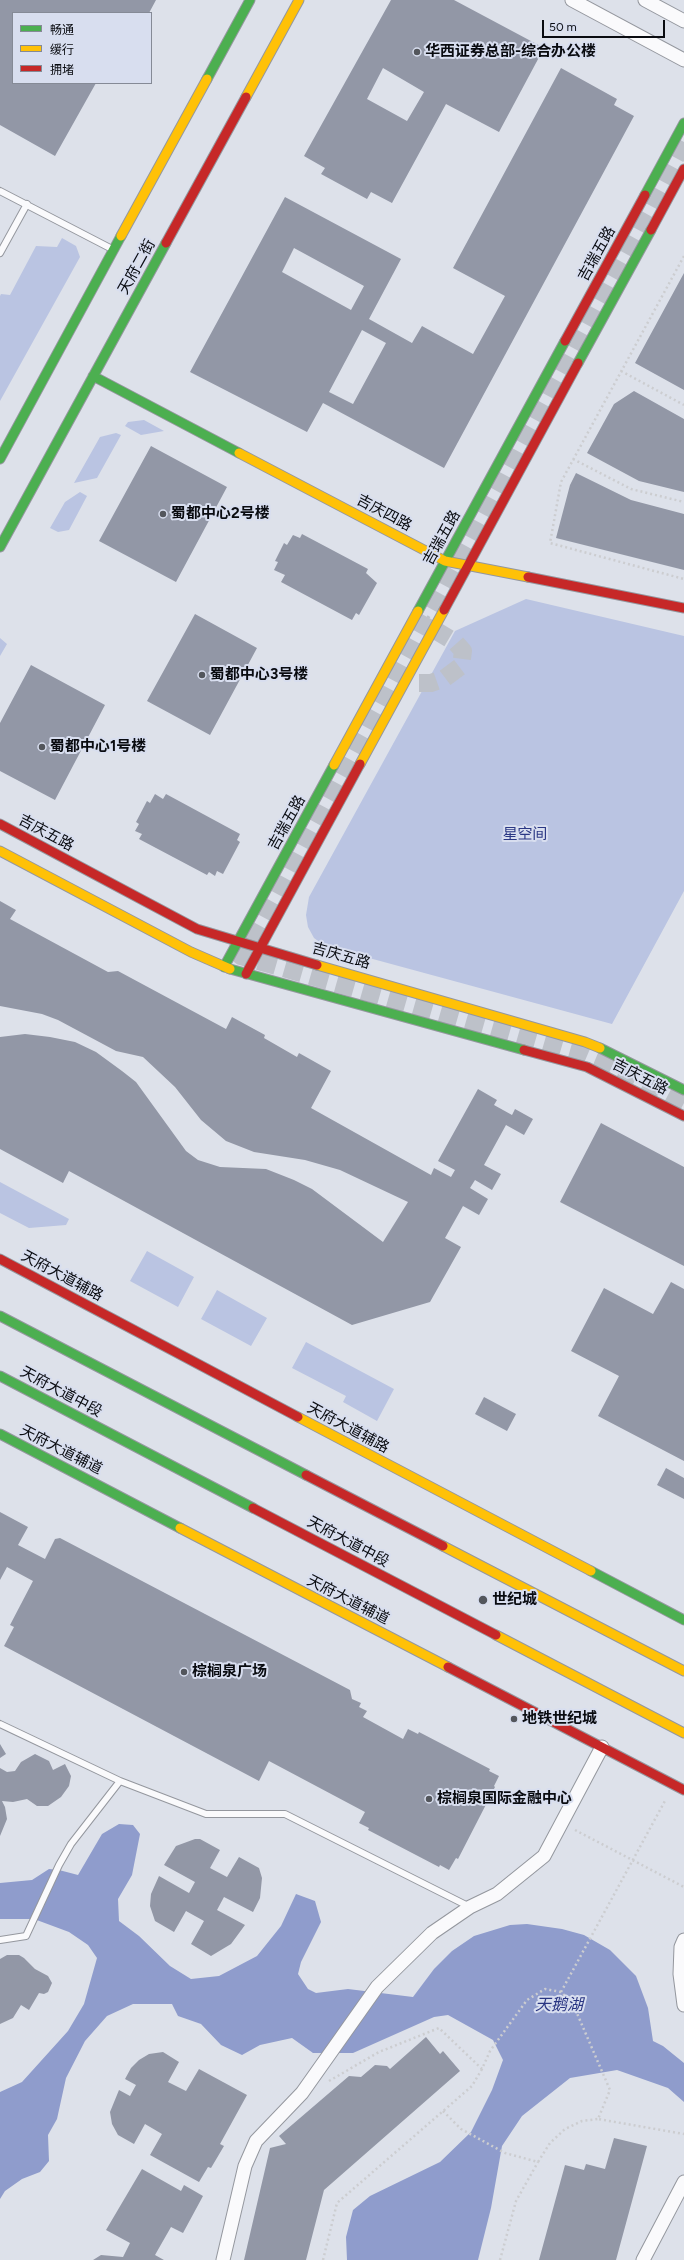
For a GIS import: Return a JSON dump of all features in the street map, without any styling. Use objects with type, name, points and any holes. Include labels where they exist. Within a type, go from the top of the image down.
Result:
[{"type":"street","name":"天府二街","points":[[0,459],[250,0]]},
{"type":"street","name":"天府二街","points":[[0,547],[298,0]]},
{"type":"street","points":[[572,0],[684,60]]},
{"type":"street","points":[[645,0],[684,21]]},
{"type":"street","name":"吉瑞五路","points":[[224,967],[684,123]]},
{"type":"street","points":[[246,974],[410,680],[469,564],[684,169]]},
{"type":"street","name":"吉庆四路","points":[[93,376],[445,561],[469,564],[684,608]]},
{"type":"street","name":"吉庆五路","points":[[0,824],[197,929],[237,942],[584,1042],[611,1052],[684,1090]]},
{"type":"street","name":"吉庆五路","points":[[0,851],[191,952],[224,967],[587,1067],[684,1116]]},
{"type":"street","name":"天府大道辅路","points":[[0,1258],[397,1470],[684,1620]]},
{"type":"street","points":[[0,1316],[684,1671]]},
{"type":"street","name":"天府大道中段","points":[[0,1376],[684,1733]]},
{"type":"street","name":"天府大道辅道","points":[[0,1434],[684,1790]]},
{"type":"street","points":[[223,2260],[245,2166],[256,2141],[302,2093],[377,1987],[432,1933],[470,1907],[497,1894],[544,1856],[602,1747]]},
{"type":"street","points":[[684,1940],[681,1947],[680,1974],[684,2005]]},
{"type":"street","points":[[643,2260],[684,2182]]},
{"type":"lane","points":[[0,191],[114,250]]},
{"type":"lane","points":[[0,253],[27,204]]},
{"type":"lane","points":[[0,1724],[120,1781],[206,1814],[285,1814],[470,1907]]},
{"type":"lane","points":[[0,1940],[26,1936],[59,1865],[71,1844],[120,1781]]},
{"type":"path","points":[[684,256],[561,482],[550,543],[684,579]]},
{"type":"path","points":[[621,371],[684,406]]},
{"type":"path","points":[[573,459],[631,489],[684,502]]},
{"type":"path","points":[[561,1992],[674,1785]]},
{"type":"path","points":[[562,1823],[684,1887]]},
{"type":"path","points":[[323,2260],[337,2203],[472,2086],[490,2051],[527,2000],[544,1989],[561,1992],[573,2004],[610,2090],[598,2119]]},
{"type":"path","points":[[324,2083],[379,2052],[439,2028],[482,2069]]},
{"type":"path","points":[[444,2111],[461,2129],[505,2153],[538,2162]]},
{"type":"path","points":[[500,2260],[516,2201],[550,2143],[565,2129],[582,2122],[598,2119],[684,2134]]},
{"type":"green space","points":[[62,238],[76,246],[80,257],[0,401],[0,296],[1,294],[10,295],[36,246],[57,247]]},
{"type":"green space","points":[[144,420],[164,431],[141,435],[125,426],[128,422]]},
{"type":"green space","points":[[116,433],[121,435],[97,478],[74,483],[100,437]]},
{"type":"green space","points":[[80,492],[87,496],[69,530],[58,532],[50,528],[65,502]]},
{"type":"green space","name":"星空间","points":[[526,599],[684,636],[684,891],[612,1024],[325,946],[314,938],[308,927],[306,915],[309,897],[455,631]]},
{"type":"green space","points":[[0,638],[7,644],[0,656]]},
{"type":"green space","points":[[0,1182],[69,1219],[66,1225],[29,1228],[0,1213]]},
{"type":"green space","points":[[147,1251],[194,1277],[178,1307],[130,1281]]},
{"type":"green space","points":[[217,1290],[267,1318],[251,1346],[201,1319]]},
{"type":"green space","points":[[306,1342],[394,1389],[377,1421],[343,1402],[346,1396],[292,1368]]},
{"type":"water","name":"天鹅湖","points":[[119,1824],[133,1825],[140,1834],[132,1875],[118,1899],[119,1921],[139,1936],[170,1966],[191,1979],[219,1976],[257,1956],[281,1926],[296,1894],[315,1901],[321,1922],[301,1962],[298,1974],[308,1989],[316,1993],[348,1989],[413,1997],[434,1969],[452,1951],[474,1936],[510,1925],[527,1924],[562,1929],[584,1935],[610,1950],[636,1976],[648,2008],[653,2041],[663,2046],[684,2063],[684,2102],[668,2088],[617,2070],[570,2078],[522,2116],[502,2146],[491,2208],[478,2260],[347,2260],[346,2237],[353,2210],[370,2196],[440,2162],[471,2132],[492,2090],[503,2060],[493,2040],[448,2015],[434,2017],[353,2053],[313,2053],[292,2038],[260,2045],[242,2055],[221,2045],[201,2024],[178,2016],[172,2004],[133,2004],[107,2016],[85,2041],[66,2078],[57,2119],[48,2135],[49,2161],[40,2172],[22,2179],[5,2191],[0,2199],[0,2092],[22,2082],[68,2031],[84,2004],[97,1958],[88,1945],[69,1932],[34,1919],[0,1919],[0,1883],[32,1880],[49,1869],[78,1875],[102,1834]]},
{"type":"building","points":[[0,0],[156,0],[150,12],[12,12],[12,84],[95,84],[55,156],[0,125]]},
{"type":"building","points":[[391,0],[454,0],[544,48],[499,132],[446,104],[392,203],[371,192],[367,199],[321,174],[325,168],[304,156]],"holes":[[[383,68],[424,92],[407,121],[367,99]]]},
{"type":"building","points":[[561,68],[617,99],[614,105],[634,116],[444,468],[323,403],[307,432],[190,372],[285,197],[401,259],[369,319],[412,343],[422,326],[473,354],[505,296],[453,268]],"holes":[[[294,248],[364,286],[351,310],[282,272]],[[362,330],[386,343],[353,404],[329,392]]]},
{"type":"building","points":[[684,273],[684,390],[635,363]]},
{"type":"building","points":[[634,391],[684,419],[684,492],[639,481],[587,453],[614,404]]},
{"type":"building","name":"蜀都中心2号楼","points":[[151,446],[227,487],[176,582],[99,541]]},
{"type":"building","points":[[576,473],[631,500],[684,514],[684,570],[556,538],[570,485]]},
{"type":"building","points":[[302,534],[368,569],[366,573],[377,583],[359,615],[356,613],[352,620],[281,582],[285,575],[274,570],[278,562],[275,561],[284,543],[287,545],[293,535],[300,538]]},
{"type":"building","name":"蜀都中心3号楼","points":[[195,614],[257,648],[210,735],[147,701]]},
{"type":"building","name":"蜀都中心1号楼","points":[[31,665],[105,705],[55,800],[0,771],[0,723]]},
{"type":"building","points":[[155,794],[163,799],[166,794],[240,834],[237,840],[240,842],[223,874],[217,871],[215,876],[209,872],[207,875],[139,839],[142,834],[135,831],[139,824],[136,822],[147,801],[150,803]]},
{"type":"building","points":[[0,901],[16,910],[10,919],[108,972],[118,971],[226,1029],[232,1017],[265,1035],[264,1038],[297,1057],[299,1053],[331,1071],[311,1108],[431,1175],[434,1168],[451,1177],[455,1170],[438,1161],[478,1089],[497,1100],[494,1105],[512,1115],[515,1109],[533,1119],[524,1135],[506,1125],[484,1165],[501,1174],[492,1190],[475,1180],[470,1188],[488,1199],[479,1215],[463,1206],[445,1238],[461,1247],[430,1302],[352,1325],[69,1171],[63,1183],[0,1149],[0,1037],[25,1034],[50,1037],[75,1042],[96,1052],[136,1082],[186,1151],[198,1160],[220,1167],[266,1169],[294,1180],[312,1189],[383,1242],[408,1202],[340,1170],[305,1160],[254,1152],[226,1141],[201,1120],[175,1087],[143,1057],[116,1051],[58,1020],[42,1014],[0,1006]]},
{"type":"building","points":[[601,1123],[684,1167],[684,1266],[560,1202]]},
{"type":"building","points":[[671,1282],[684,1289],[684,1461],[598,1416],[619,1376],[571,1351],[604,1288],[653,1314]]},
{"type":"building","points":[[484,1397],[516,1414],[507,1431],[475,1414]]},
{"type":"building","points":[[666,1468],[684,1478],[684,1499],[657,1485]]},
{"type":"building","name":"棕榈泉广场","points":[[0,1512],[28,1527],[18,1545],[45,1559],[55,1539],[60,1538],[350,1690],[352,1699],[361,1703],[359,1707],[367,1711],[363,1717],[403,1739],[408,1729],[418,1734],[419,1732],[490,1769],[489,1771],[499,1776],[494,1786],[495,1787],[458,1859],[456,1858],[449,1870],[440,1865],[439,1867],[368,1830],[369,1828],[359,1823],[365,1812],[269,1761],[259,1781],[4,1646],[14,1627],[10,1625],[33,1581],[7,1567],[0,1580]]},
{"type":"building","points":[[0,1744],[6,1754],[0,1758]]},
{"type":"building","points":[[35,1754],[49,1761],[53,1770],[65,1764],[71,1776],[69,1786],[61,1797],[48,1806],[37,1806],[27,1799],[13,1802],[2,1801],[5,1807],[7,1819],[0,1836],[0,1768],[7,1772],[15,1771],[21,1762]]},
{"type":"building","points":[[195,1839],[200,1839],[220,1850],[210,1868],[227,1877],[239,1857],[259,1868],[262,1878],[260,1898],[253,1912],[224,1897],[217,1910],[245,1925],[231,1944],[211,1956],[191,1944],[204,1921],[186,1911],[174,1932],[155,1921],[150,1906],[151,1894],[159,1876],[189,1893],[195,1882],[164,1865],[176,1846]]},
{"type":"building","points":[[7,1955],[19,1955],[24,1958],[35,1969],[48,1976],[52,1983],[48,1992],[44,1994],[39,1993],[29,2010],[21,2005],[13,2018],[0,2024],[0,1959]]},
{"type":"building","points":[[426,2037],[440,2054],[443,2051],[460,2071],[324,2190],[306,2260],[244,2260],[270,2148],[286,2144],[279,2136],[349,2076],[361,2077],[375,2065],[387,2066],[390,2069]]},
{"type":"building","points":[[163,2052],[179,2062],[168,2082],[186,2091],[199,2069],[247,2095],[220,2144],[224,2146],[211,2168],[208,2167],[199,2182],[150,2155],[162,2134],[145,2124],[134,2144],[118,2135],[112,2124],[110,2112],[119,2090],[130,2096],[136,2085],[125,2079],[131,2068],[139,2060],[149,2054]]},
{"type":"building","points":[[614,2138],[647,2146],[616,2260],[539,2260],[565,2165],[584,2170],[586,2164],[605,2169]]},
{"type":"building","points":[[142,2169],[181,2191],[184,2185],[203,2196],[183,2233],[171,2227],[155,2255],[164,2260],[93,2260],[101,2255],[123,2257],[130,2243],[106,2230]]},
{"type":"tunnel","points":[[684,142],[241,956],[584,1054],[617,1068],[684,1103]]},
{"type":"tunnel","points":[[419,683],[431,683],[445,678],[461,666],[463,651],[455,642],[423,623]]},
{"type":"traffic: fast","points":[[207,79],[250,0]]},
{"type":"traffic: fast","points":[[645,195],[684,123]]},
{"type":"traffic: fast","points":[[578,363],[651,230]]},
{"type":"traffic: fast","points":[[0,459],[121,236]]},
{"type":"traffic: fast","points":[[0,547],[166,243]]},
{"type":"traffic: fast","points":[[418,611],[565,341]]},
{"type":"traffic: fast","points":[[93,376],[239,453]]},
{"type":"traffic: fast","points":[[224,967],[334,765]]},
{"type":"traffic: fast","points":[[230,969],[524,1050]]},
{"type":"traffic: fast","points":[[600,1048],[684,1090]]},
{"type":"traffic: fast","points":[[0,1316],[306,1475]]},
{"type":"traffic: fast","points":[[0,1376],[253,1508]]},
{"type":"traffic: fast","points":[[0,1434],[180,1528]]},
{"type":"traffic: fast","points":[[591,1571],[684,1620]]},
{"type":"traffic: slow","points":[[246,97],[299,0]]},
{"type":"traffic: slow","points":[[121,236],[207,79]]},
{"type":"traffic: slow","points":[[239,453],[445,561],[528,577]]},
{"type":"traffic: slow","points":[[360,764],[444,610]]},
{"type":"traffic: slow","points":[[334,765],[418,611]]},
{"type":"traffic: slow","points":[[0,851],[191,952],[230,969]]},
{"type":"traffic: slow","points":[[317,965],[585,1042],[600,1048]]},
{"type":"traffic: slow","points":[[298,1417],[591,1571]]},
{"type":"traffic: slow","points":[[180,1528],[448,1667]]},
{"type":"traffic: slow","points":[[443,1546],[684,1671]]},
{"type":"traffic: slow","points":[[496,1635],[684,1733]]},
{"type":"traffic: jam","points":[[166,243],[246,97]]},
{"type":"traffic: jam","points":[[651,230],[684,169]]},
{"type":"traffic: jam","points":[[565,341],[645,195]]},
{"type":"traffic: jam","points":[[444,610],[578,363]]},
{"type":"traffic: jam","points":[[528,577],[684,608]]},
{"type":"traffic: jam","points":[[246,974],[360,764]]},
{"type":"traffic: jam","points":[[0,824],[197,929],[317,965]]},
{"type":"traffic: jam","points":[[524,1050],[587,1067],[684,1116]]},
{"type":"traffic: jam","points":[[0,1259],[298,1417]]},
{"type":"traffic: jam","points":[[306,1475],[443,1546]]},
{"type":"traffic: jam","points":[[253,1508],[496,1635]]},
{"type":"traffic: jam","points":[[448,1667],[684,1790]]},
{"type":"place","name":"华西证券总部-综合办公楼","points":[[417,52]]},
{"type":"place","name":"蜀都中心2号楼","points":[[163,514]]},
{"type":"place","name":"蜀都中心3号楼","points":[[202,675]]},
{"type":"place","name":"蜀都中心1号楼","points":[[42,747]]},
{"type":"place","name":"世纪城","points":[[483,1600]]},
{"type":"place","name":"棕榈泉广场","points":[[184,1672]]},
{"type":"place","name":"地铁世纪城","points":[[514,1719]]},
{"type":"place","name":"棕榈泉国际金融中心","points":[[429,1799]]}]
